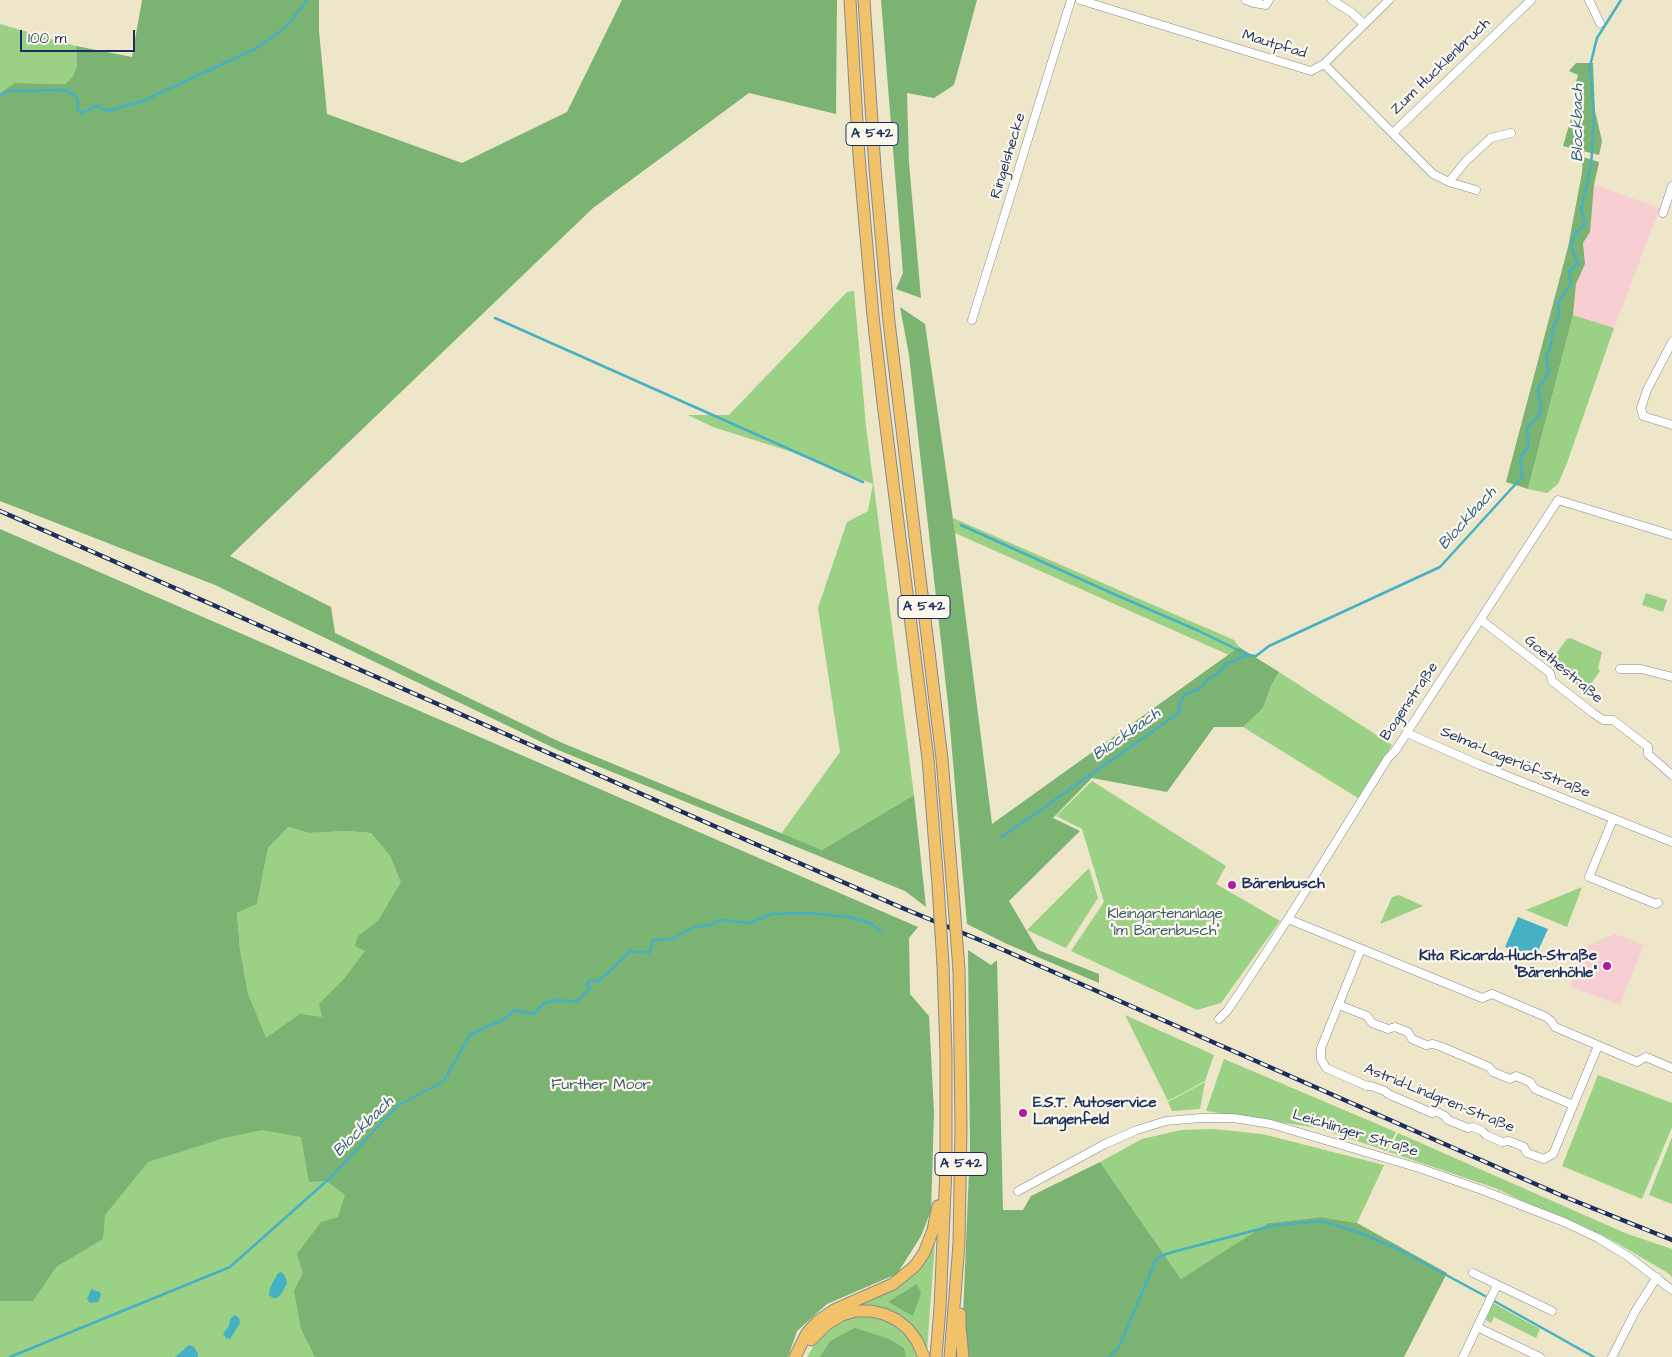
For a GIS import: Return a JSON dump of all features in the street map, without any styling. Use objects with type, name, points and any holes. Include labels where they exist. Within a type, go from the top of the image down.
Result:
[{"type":"highway","name":"A 542","points":[[850,0],[859,146],[873,316],[928,759],[944,965],[946,1168],[936,1357]]},
{"type":"highway","name":"A 542","points":[[864,0],[883,268],[942,759],[959,970],[961,1128],[959,1244],[950,1357]]},
{"type":"highway","points":[[795,1357],[807,1333],[818,1321],[834,1310],[893,1284],[914,1266],[924,1253],[933,1230],[938,1210],[939,1192],[946,1168]]},
{"type":"highway","points":[[959,1244],[962,1284],[960,1326],[963,1357]]},
{"type":"highway","points":[[803,1357],[811,1340],[827,1324],[842,1315],[855,1311],[871,1311],[897,1320],[908,1329],[917,1341],[924,1357]]},
{"type":"street","name":"Ringelshecke","points":[[972,320],[1071,0]]},
{"type":"street","name":"Mautpfad","points":[[1080,0],[1311,71],[1324,64],[1433,174],[1448,182],[1476,190]]},
{"type":"street","points":[[1246,0],[1266,4],[1269,0]]},
{"type":"street","points":[[1332,0],[1352,12],[1364,24]]},
{"type":"street","points":[[1324,64],[1389,0]]},
{"type":"street","name":"Zum Hucklenbruch","points":[[1393,133],[1531,0]]},
{"type":"street","points":[[1589,0],[1600,23]]},
{"type":"street","points":[[1448,182],[1466,160],[1491,138],[1511,133]]},
{"type":"street","points":[[1664,212],[1672,186]]},
{"type":"street","points":[[1672,342],[1647,390],[1641,408],[1643,416],[1672,425]]},
{"type":"street","name":"Bogenstraße","points":[[1219,1020],[1228,1012],[1388,758],[1395,751],[1558,500],[1672,535]]},
{"type":"street","name":"Goethestraße","points":[[1481,620],[1550,673],[1552,681],[1603,720],[1613,720],[1648,747],[1648,754],[1672,775]]},
{"type":"street","points":[[1620,669],[1642,669],[1672,677]]},
{"type":"street","name":"Selma-Lagerlöf-Straße","points":[[1407,732],[1480,765],[1672,842]]},
{"type":"street","points":[[1613,819],[1589,877],[1656,904],[1658,903]]},
{"type":"street","points":[[1288,919],[1482,998],[1492,994],[1498,996],[1546,1017],[1555,1027],[1637,1062],[1646,1057],[1672,1068]]},
{"type":"street","name":"Astrid-Lindgren-Straße","points":[[1361,949],[1321,1048],[1322,1059],[1326,1068],[1432,1113],[1437,1112],[1448,1120],[1468,1128],[1473,1127],[1502,1142],[1509,1141],[1524,1147],[1527,1153],[1544,1159],[1553,1154],[1598,1046]]},
{"type":"street","points":[[1339,1005],[1367,1016],[1372,1023],[1388,1029],[1395,1027],[1408,1032],[1412,1039],[1426,1045],[1433,1044],[1489,1067],[1493,1072],[1510,1079],[1516,1076],[1530,1082],[1535,1089],[1573,1104]]},
{"type":"street","name":"Leichlinger Straße","points":[[1018,1191],[1105,1144],[1137,1130],[1166,1121],[1201,1118],[1243,1120],[1271,1124],[1346,1145],[1482,1190],[1564,1222],[1598,1238],[1629,1256],[1672,1290]]},
{"type":"street","points":[[1473,1274],[1552,1311]]},
{"type":"street","points":[[1612,1357],[1636,1310],[1657,1277]]},
{"type":"street","points":[[1463,1357],[1497,1285]]},
{"type":"street","points":[[1477,1327],[1540,1357]]},
{"type":"shaded area","points":[[1594,185],[1660,208],[1614,328],[1573,315],[1576,284],[1585,264],[1583,243],[1590,232]]},
{"type":"shaded area","name":"Kita Ricarda-Huch-Straße \"Bärenhöhle\"","points":[[1615,934],[1644,945],[1620,1005],[1570,987],[1587,946]]},
{"type":"green space","points":[[142,0],[319,0],[319,31],[327,114],[462,163],[567,112],[622,0],[837,0],[836,114],[749,93],[593,208],[230,556],[331,607],[335,633],[560,742],[822,850],[914,795],[926,907],[905,891],[558,750],[215,585],[0,501],[0,93],[14,83],[65,84],[73,76],[77,66],[76,46],[132,57]]},
{"type":"green space","points":[[881,0],[977,0],[954,85],[934,98],[907,93],[909,163],[921,298],[896,289],[903,273]]},
{"type":"green space","points":[[0,24],[76,46],[77,66],[73,76],[65,84],[14,83],[0,93]]},
{"type":"green space","points":[[1576,63],[1593,63],[1595,111],[1602,141],[1599,155],[1563,146],[1577,98],[1573,93],[1578,75],[1569,71]]},
{"type":"green space","points":[[1583,157],[1599,162],[1594,185],[1590,232],[1583,243],[1585,264],[1576,284],[1573,315],[1528,489],[1506,482],[1568,247],[1582,173]]},
{"type":"green space","points":[[854,291],[866,426],[914,795],[822,850],[781,834],[840,752],[818,608],[847,522],[868,511],[873,484],[789,451],[713,427],[688,415],[729,415],[847,292]]},
{"type":"green space","points":[[900,307],[925,324],[955,533],[992,824],[1239,647],[1279,672],[1271,686],[1263,708],[1243,727],[1214,727],[1167,792],[1092,778],[1053,818],[1080,831],[1009,901],[1038,950],[1099,974],[1099,983],[1007,944],[967,924],[948,704],[909,355]]},
{"type":"green space","points":[[1573,315],[1614,328],[1567,463],[1558,484],[1547,493],[1528,489]]},
{"type":"green space","points":[[953,518],[1234,640],[1239,647],[1229,655],[955,533]]},
{"type":"green space","name":"Further Moor","points":[[0,529],[918,927],[909,938],[910,994],[929,1016],[934,1113],[931,1211],[921,1236],[897,1274],[827,1304],[797,1331],[788,1357],[315,1357],[301,1329],[294,1291],[303,1273],[297,1254],[321,1222],[338,1217],[345,1195],[327,1181],[309,1182],[301,1137],[262,1130],[224,1138],[148,1162],[105,1215],[103,1239],[56,1267],[33,1301],[0,1301]],"holes":[[[288,827],[308,833],[347,831],[371,833],[390,856],[401,882],[378,921],[358,936],[355,946],[365,951],[344,979],[319,1004],[322,1017],[300,1014],[266,1038],[248,994],[240,949],[237,913],[257,904],[268,848]]]},
{"type":"green space","points":[[1646,593],[1667,600],[1663,612],[1642,605]]},
{"type":"green space","points":[[1570,638],[1602,652],[1598,669],[1600,671],[1586,691],[1550,665],[1550,662],[1567,639]]},
{"type":"green space","points":[[1279,672],[1392,745],[1358,798],[1243,727],[1263,708],[1271,686]]},
{"type":"green space","name":"Kleingartenanlage \"Im Bärenbusch\"","points":[[1092,781],[1226,866],[1216,884],[1280,921],[1221,1003],[1197,1010],[1071,951],[1104,902],[1082,829],[1056,816]]},
{"type":"green space","points":[[287,827],[308,833],[347,831],[371,833],[390,856],[397,872],[677,1357],[0,1357],[0,1210],[254,1011],[248,994],[240,949],[237,913],[257,904],[268,848]]},
{"type":"green space","points":[[1089,868],[1098,898],[1066,948],[1027,930]]},
{"type":"green space","points":[[1582,887],[1567,927],[1526,910]]},
{"type":"green space","points":[[1399,895],[1423,906],[1380,924],[1392,897]]},
{"type":"green space","points":[[968,950],[991,965],[997,960],[1003,1210],[1023,1210],[1031,1196],[1100,1162],[1181,1279],[1268,1223],[1321,1217],[1357,1223],[1447,1273],[1404,1357],[963,1357],[962,1340],[970,1147]]},
{"type":"green space","points":[[1125,1015],[1214,1055],[1205,1081],[1168,1101]]},
{"type":"green space","points":[[1224,1059],[1396,1132],[1387,1151],[1318,1128],[1206,1111]]},
{"type":"green space","points":[[1598,1075],[1672,1103],[1672,1127],[1642,1199],[1562,1166]]},
{"type":"green space","points":[[1205,1082],[1200,1109],[1172,1111],[1168,1102]]},
{"type":"green space","points":[[1213,1129],[1262,1134],[1384,1165],[1357,1223],[1321,1217],[1268,1223],[1181,1279],[1100,1162],[1142,1139],[1181,1130]]},
{"type":"green space","points":[[1398,1133],[1625,1233],[1672,1249],[1672,1277],[1617,1243],[1575,1222],[1495,1188],[1389,1152]]},
{"type":"green space","points":[[1672,1137],[1672,1204],[1649,1195]]},
{"type":"green space","points":[[935,1242],[927,1350],[897,1314],[881,1307],[855,1304],[885,1294],[907,1279],[924,1261]]},
{"type":"green space","points":[[917,1284],[921,1293],[913,1316],[888,1302]]},
{"type":"green space","points":[[1493,1303],[1540,1329],[1536,1338],[1494,1317],[1491,1323],[1486,1320]]},
{"type":"green space","points":[[862,1314],[883,1317],[899,1325],[910,1338],[920,1357],[807,1357],[819,1337],[830,1325]]},
{"type":"green space","points":[[855,1328],[889,1339],[904,1348],[906,1357],[820,1357],[830,1341]]},
{"type":"water","points":[[1518,917],[1548,929],[1537,953],[1526,950],[1523,955],[1505,947]]},
{"type":"water","points":[[282,1272],[287,1283],[282,1293],[277,1298],[273,1298],[269,1295],[270,1288],[278,1273]]},
{"type":"water","points":[[91,1289],[100,1292],[101,1295],[98,1302],[90,1303],[87,1299]]},
{"type":"water","points":[[235,1315],[239,1318],[240,1323],[230,1339],[226,1338],[223,1334],[229,1326],[230,1319]]},
{"type":"water","points":[[189,1345],[194,1347],[198,1357],[175,1357]]},
{"type":"waterway","points":[[0,96],[8,91],[63,90],[75,94],[78,101],[78,110],[81,113],[97,106],[108,111],[143,101],[257,48],[286,27],[307,0]]},
{"type":"waterway","name":"Blockbach","points":[[1002,837],[1180,712],[1179,705],[1185,694],[1201,688],[1208,679],[1220,672],[1225,664],[1248,655],[1256,656],[1269,646],[1440,567],[1522,477],[1520,461],[1522,454],[1528,448],[1527,428],[1539,415],[1541,406],[1538,389],[1549,372],[1546,356],[1550,349],[1553,328],[1559,314],[1558,303],[1571,283],[1569,272],[1578,263],[1571,246],[1575,234],[1585,224],[1581,209],[1591,166],[1594,119],[1590,66],[1597,38],[1621,0]]},
{"type":"waterway","points":[[495,318],[863,482]]},
{"type":"waterway","points":[[961,525],[1199,631],[1248,655]]},
{"type":"waterway","name":"Blockbach","points":[[10,1357],[230,1267],[330,1178],[397,1106],[444,1081],[470,1035],[508,1017],[513,1010],[533,1014],[545,1003],[558,1000],[576,1002],[590,988],[587,983],[591,980],[599,981],[630,951],[649,953],[653,940],[672,939],[694,927],[711,925],[719,920],[750,923],[771,914],[808,913],[849,917],[870,923],[881,931]]},
{"type":"waterway","points":[[1109,1357],[1119,1347],[1157,1258],[1169,1253],[1271,1226],[1321,1221],[1358,1232],[1400,1250],[1485,1296]]},
{"type":"waterway","points":[[1494,1301],[1594,1357]]},
{"type":"railway","points":[[0,511],[721,829],[999,948],[1565,1197],[1672,1240]]},
{"type":"place","name":"Bärenbusch","points":[[1232,885]]},
{"type":"place","name":"Kita Ricarda-Huch-Straße \"Bärenhöhle\"","points":[[1607,966]]},
{"type":"place","name":"E.S.T. Autoservice Langenfeld","points":[[1023,1113]]}]
